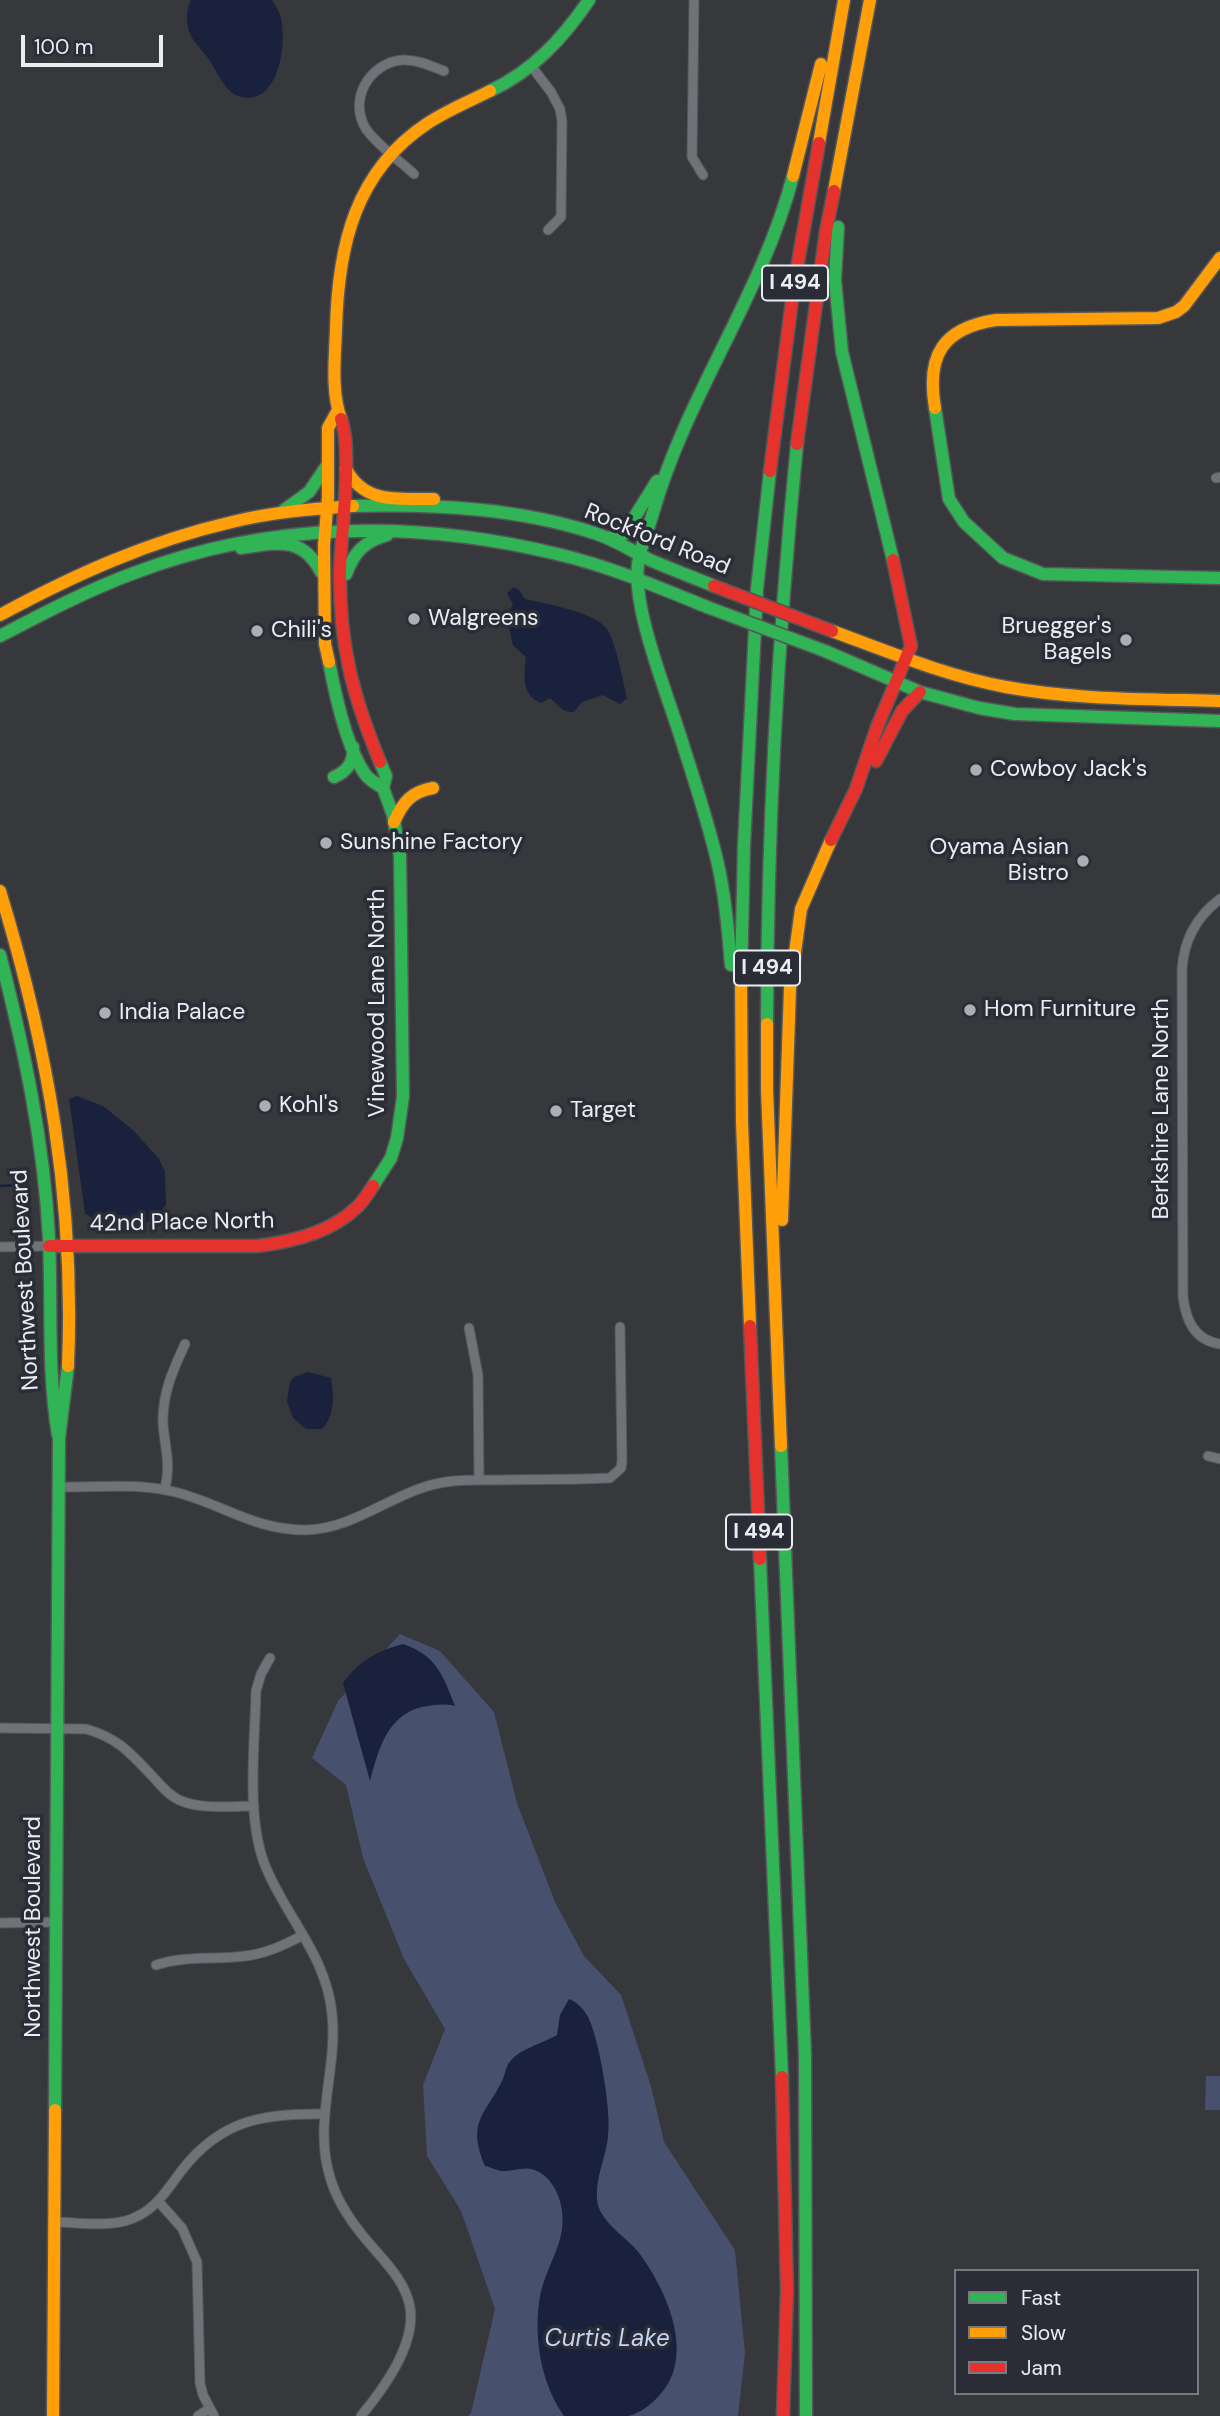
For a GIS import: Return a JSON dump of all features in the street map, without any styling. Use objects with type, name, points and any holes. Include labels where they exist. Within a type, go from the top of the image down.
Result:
[{"type":"main road","name":"Vinewood Lane North","points":[[356,1208],[381,1176],[391,1158],[401,1118],[400,869],[394,822],[383,788],[386,776],[358,706],[344,646],[342,529],[345,430],[338,410],[337,281],[340,254],[359,202],[373,177],[392,154],[429,121],[457,105],[499,87],[532,66],[564,36],[589,0]]},
{"type":"main road","points":[[608,538],[624,534],[665,470],[738,317],[777,226],[826,44],[842,0]]},
{"type":"main road","name":"I 494","points":[[783,2416],[786,2363],[786,2218],[781,2050],[744,1198],[741,983],[744,845],[757,589],[791,308],[842,0]]},
{"type":"main road","name":"I 494","points":[[806,2416],[806,2055],[767,1089],[767,904],[774,727],[797,440],[827,231],[870,0]]},
{"type":"main road","points":[[774,1282],[781,1259],[790,989],[802,909],[856,789],[877,727],[911,646],[839,335],[835,279],[841,148]]},
{"type":"main road","points":[[1220,258],[1184,306],[1168,315],[1146,319],[995,320],[961,328],[939,352],[931,384],[949,499],[964,522],[1003,558],[1043,574],[1220,578]]},
{"type":"main road","name":"Vinewood Lane North","points":[[338,410],[328,428],[325,644],[335,696],[353,747],[366,776],[383,788]]},
{"type":"main road","points":[[279,512],[302,500],[312,490],[328,463]]},
{"type":"main road","points":[[345,466],[352,481],[369,495],[501,506],[515,516]]},
{"type":"main road","points":[[665,470],[639,555],[637,579],[645,625],[712,839],[722,881],[730,937],[742,1083]]},
{"type":"main road","name":"Rockford Road","points":[[0,615],[7,608],[75,575],[155,542],[229,522],[279,512],[344,506],[430,506],[515,516],[608,538],[639,555],[714,586],[971,680],[1054,694],[1220,701]]},
{"type":"main road","name":"Rockford Road","points":[[0,636],[77,595],[121,576],[224,544],[325,529],[421,532],[532,548],[575,559],[637,579],[947,701],[1015,714],[1220,721]]},
{"type":"main road","points":[[342,588],[352,556],[359,546],[383,536],[421,532]]},
{"type":"main road","points":[[224,544],[241,548],[286,543],[299,546],[314,559],[324,581]]},
{"type":"main road","points":[[856,789],[871,771],[902,711],[920,692]]},
{"type":"main road","points":[[334,777],[349,766],[354,757],[353,747]]},
{"type":"main road","points":[[394,822],[409,795],[433,788]]},
{"type":"main road","name":"Northwest Boulevard","points":[[0,891],[24,970],[48,1076],[61,1159],[68,1247],[66,1406],[59,1438],[58,1487],[53,2416]]},
{"type":"main road","name":"Northwest Boulevard","points":[[0,956],[30,1080],[42,1166],[49,1246],[52,1407],[59,1438]]},
{"type":"main road","name":"42nd Place North","points":[[49,1246],[257,1246],[281,1243],[321,1231],[356,1208]]},
{"type":"street","points":[[694,0],[692,157],[703,175]]},
{"type":"street","points":[[414,174],[365,127],[359,101],[362,88],[369,76],[393,61],[406,60],[444,71]]},
{"type":"street","points":[[532,66],[556,100],[562,121],[561,216],[548,230]]},
{"type":"street","name":"Berkshire Lane North","points":[[1220,899],[1209,907],[1189,936],[1183,952],[1182,969],[1184,1306],[1194,1330],[1202,1338],[1220,1344]]},
{"type":"street","name":"42nd Place North","points":[[0,1247],[49,1246]]},
{"type":"street","points":[[58,1487],[165,1489],[263,1525],[287,1530],[311,1530],[335,1526],[357,1518],[399,1496],[443,1482],[610,1478],[621,1468],[622,1461],[620,1327]]},
{"type":"street","points":[[469,1328],[478,1375],[479,1480]]},
{"type":"street","points":[[165,1489],[169,1460],[163,1425],[166,1391],[185,1345]]},
{"type":"street","points":[[1208,1456],[1220,1459]]},
{"type":"street","points":[[270,1658],[256,1691],[254,1806],[259,1850],[267,1870],[321,1967],[328,1989],[333,2040],[323,2134],[334,2187],[348,2216],[402,2284],[410,2309],[409,2327],[400,2357],[386,2383],[361,2416]]},
{"type":"street","points":[[0,1728],[86,1729],[112,1738],[123,1746],[167,1792],[178,1799],[208,1806],[254,1806]]},
{"type":"street","points":[[0,1923],[55,1922]]},
{"type":"street","points":[[156,1965],[177,1958],[249,1956],[303,1936]]},
{"type":"street","points":[[54,2222],[118,2222],[136,2218],[158,2201],[197,2153],[230,2128],[269,2115],[324,2114]]},
{"type":"street","points":[[158,2201],[182,2228],[197,2262],[200,2384],[211,2413],[198,2416]]},
{"type":"shaded area","points":[[400,1634],[440,1651],[494,1712],[517,1803],[555,1902],[584,1956],[621,1995],[651,2086],[664,2142],[735,2250],[745,2353],[738,2416],[468,2416],[471,2413],[495,2309],[461,2211],[427,2156],[423,2085],[445,2029],[404,1959],[363,1858],[346,1785],[312,1758],[338,1701]]},
{"type":"shaded area","points":[[1206,2076],[1220,2076],[1220,2110],[1205,2110]]},
{"type":"water","points":[[191,0],[272,0],[280,14],[283,39],[278,69],[273,82],[265,91],[254,97],[241,97],[224,84],[190,34],[187,15]]},
{"type":"water","points":[[514,587],[525,599],[591,617],[607,629],[616,652],[627,698],[620,704],[603,695],[582,702],[574,712],[570,712],[550,698],[541,703],[530,695],[525,684],[526,657],[513,645],[506,615],[513,605],[507,593]]},
{"type":"water","points":[[77,1096],[103,1106],[134,1131],[159,1159],[165,1172],[166,1205],[156,1218],[146,1223],[100,1224],[85,1213],[69,1099]]},
{"type":"water","points":[[308,1372],[331,1378],[332,1405],[329,1418],[322,1429],[306,1429],[293,1418],[287,1401],[290,1382],[294,1377]]},
{"type":"water","points":[[403,1644],[431,1660],[455,1706],[442,1704],[422,1707],[400,1718],[386,1736],[370,1781],[343,1683],[369,1658]]},
{"type":"water","name":"Curtis Lake","points":[[569,1999],[582,2008],[592,2027],[606,2094],[609,2126],[598,2183],[599,2208],[650,2269],[668,2306],[677,2346],[669,2383],[650,2404],[628,2416],[564,2416],[556,2404],[541,2362],[538,2317],[542,2288],[560,2238],[562,2211],[558,2195],[545,2176],[537,2171],[526,2168],[501,2171],[485,2166],[477,2138],[480,2119],[509,2063],[524,2051],[557,2035],[560,2015]]},
{"type":"waterway","points":[[0,1186],[16,1185]]},
{"type":"traffic: fast","points":[[490,91],[520,74],[546,52],[589,0]]},
{"type":"traffic: fast","points":[[731,965],[717,860],[646,630],[638,583],[638,564],[667,470],[684,428],[763,262],[793,176]]},
{"type":"traffic: fast","points":[[838,227],[835,280],[842,352],[893,560]]},
{"type":"traffic: fast","points":[[935,408],[949,499],[964,522],[1003,558],[1043,574],[1220,578]]},
{"type":"traffic: fast","points":[[767,1024],[775,734],[797,444]]},
{"type":"traffic: fast","points":[[284,510],[309,492],[326,467]]},
{"type":"traffic: fast","points":[[741,979],[744,845],[757,589],[770,471]]},
{"type":"traffic: fast","points":[[608,538],[624,534],[657,481]]},
{"type":"traffic: fast","points":[[353,506],[445,507],[538,518],[604,536],[650,560],[714,586]]},
{"type":"traffic: fast","points":[[0,636],[100,587],[186,556],[238,543],[344,531],[451,535],[557,554],[633,578],[707,607]]},
{"type":"traffic: fast","points":[[346,574],[361,548],[387,535]]},
{"type":"traffic: fast","points":[[241,548],[287,544],[305,552],[321,572]]},
{"type":"traffic: fast","points":[[707,607],[825,651]]},
{"type":"traffic: fast","points":[[825,651],[920,692],[979,708],[1015,714],[1220,721]]},
{"type":"traffic: fast","points":[[329,662],[347,736],[367,776],[383,788]]},
{"type":"traffic: fast","points":[[334,777],[349,765],[353,747]]},
{"type":"traffic: fast","points":[[373,1186],[391,1158],[403,1097],[400,856],[393,815],[383,788],[386,776],[380,762]]},
{"type":"traffic: fast","points":[[0,955],[25,1060],[43,1166],[49,1238],[52,1386],[58,1435]]},
{"type":"traffic: fast","points":[[55,2110],[59,1438],[68,1366]]},
{"type":"traffic: fast","points":[[781,1446],[805,2055],[806,2416]]},
{"type":"traffic: fast","points":[[760,1559],[782,2077]]},
{"type":"traffic: slow","points":[[819,143],[844,0]]},
{"type":"traffic: slow","points":[[834,191],[870,0]]},
{"type":"traffic: slow","points":[[793,176],[821,64]]},
{"type":"traffic: slow","points":[[341,419],[334,375],[338,298],[341,269],[355,213],[367,187],[403,142],[436,118],[490,91]]},
{"type":"traffic: slow","points":[[935,408],[933,373],[936,359],[951,337],[963,330],[996,320],[1158,318],[1184,306],[1220,258]]},
{"type":"traffic: slow","points":[[329,662],[325,644],[324,545],[328,497],[328,428],[338,410]]},
{"type":"traffic: slow","points":[[346,469],[354,481],[373,494],[396,499],[434,499]]},
{"type":"traffic: slow","points":[[0,615],[84,573],[171,539],[262,516],[353,506]]},
{"type":"traffic: slow","points":[[832,631],[940,670],[1006,687],[1086,697],[1220,701]]},
{"type":"traffic: slow","points":[[394,822],[409,799],[419,792],[433,788]]},
{"type":"traffic: slow","points":[[782,1220],[790,989],[801,909],[831,840]]},
{"type":"traffic: slow","points":[[0,891],[32,1008],[55,1126],[67,1244],[68,1366]]},
{"type":"traffic: slow","points":[[741,979],[742,1122],[750,1326]]},
{"type":"traffic: slow","points":[[767,1024],[767,1089],[781,1446]]},
{"type":"traffic: slow","points":[[53,2416],[55,2110]]},
{"type":"traffic: jam","points":[[770,471],[794,285],[819,143]]},
{"type":"traffic: jam","points":[[797,444],[826,231],[834,191]]},
{"type":"traffic: jam","points":[[341,419],[346,451],[340,569],[342,621],[355,691],[380,762]]},
{"type":"traffic: jam","points":[[831,840],[856,789],[877,727],[911,646],[893,560]]},
{"type":"traffic: jam","points":[[714,586],[832,631]]},
{"type":"traffic: jam","points":[[876,761],[902,711],[920,692]]},
{"type":"traffic: jam","points":[[49,1246],[257,1246],[284,1242],[310,1235],[346,1217],[359,1206],[373,1186]]},
{"type":"traffic: jam","points":[[750,1326],[760,1559]]},
{"type":"traffic: jam","points":[[782,2077],[787,2291],[783,2416]]},
{"type":"place","name":"Walgreens","points":[[414,619]]},
{"type":"place","name":"Chili's","points":[[257,631]]},
{"type":"place","name":"Bruegger's Bagels","points":[[1126,640]]},
{"type":"place","name":"Cowboy Jack's","points":[[976,770]]},
{"type":"place","name":"Sunshine Factory","points":[[326,843]]},
{"type":"place","name":"Oyama Asian Bistro","points":[[1083,861]]},
{"type":"place","name":"Hom Furniture","points":[[970,1010]]},
{"type":"place","name":"India Palace","points":[[105,1013]]},
{"type":"place","name":"Kohl's","points":[[265,1106]]},
{"type":"place","name":"Target","points":[[556,1111]]}]
